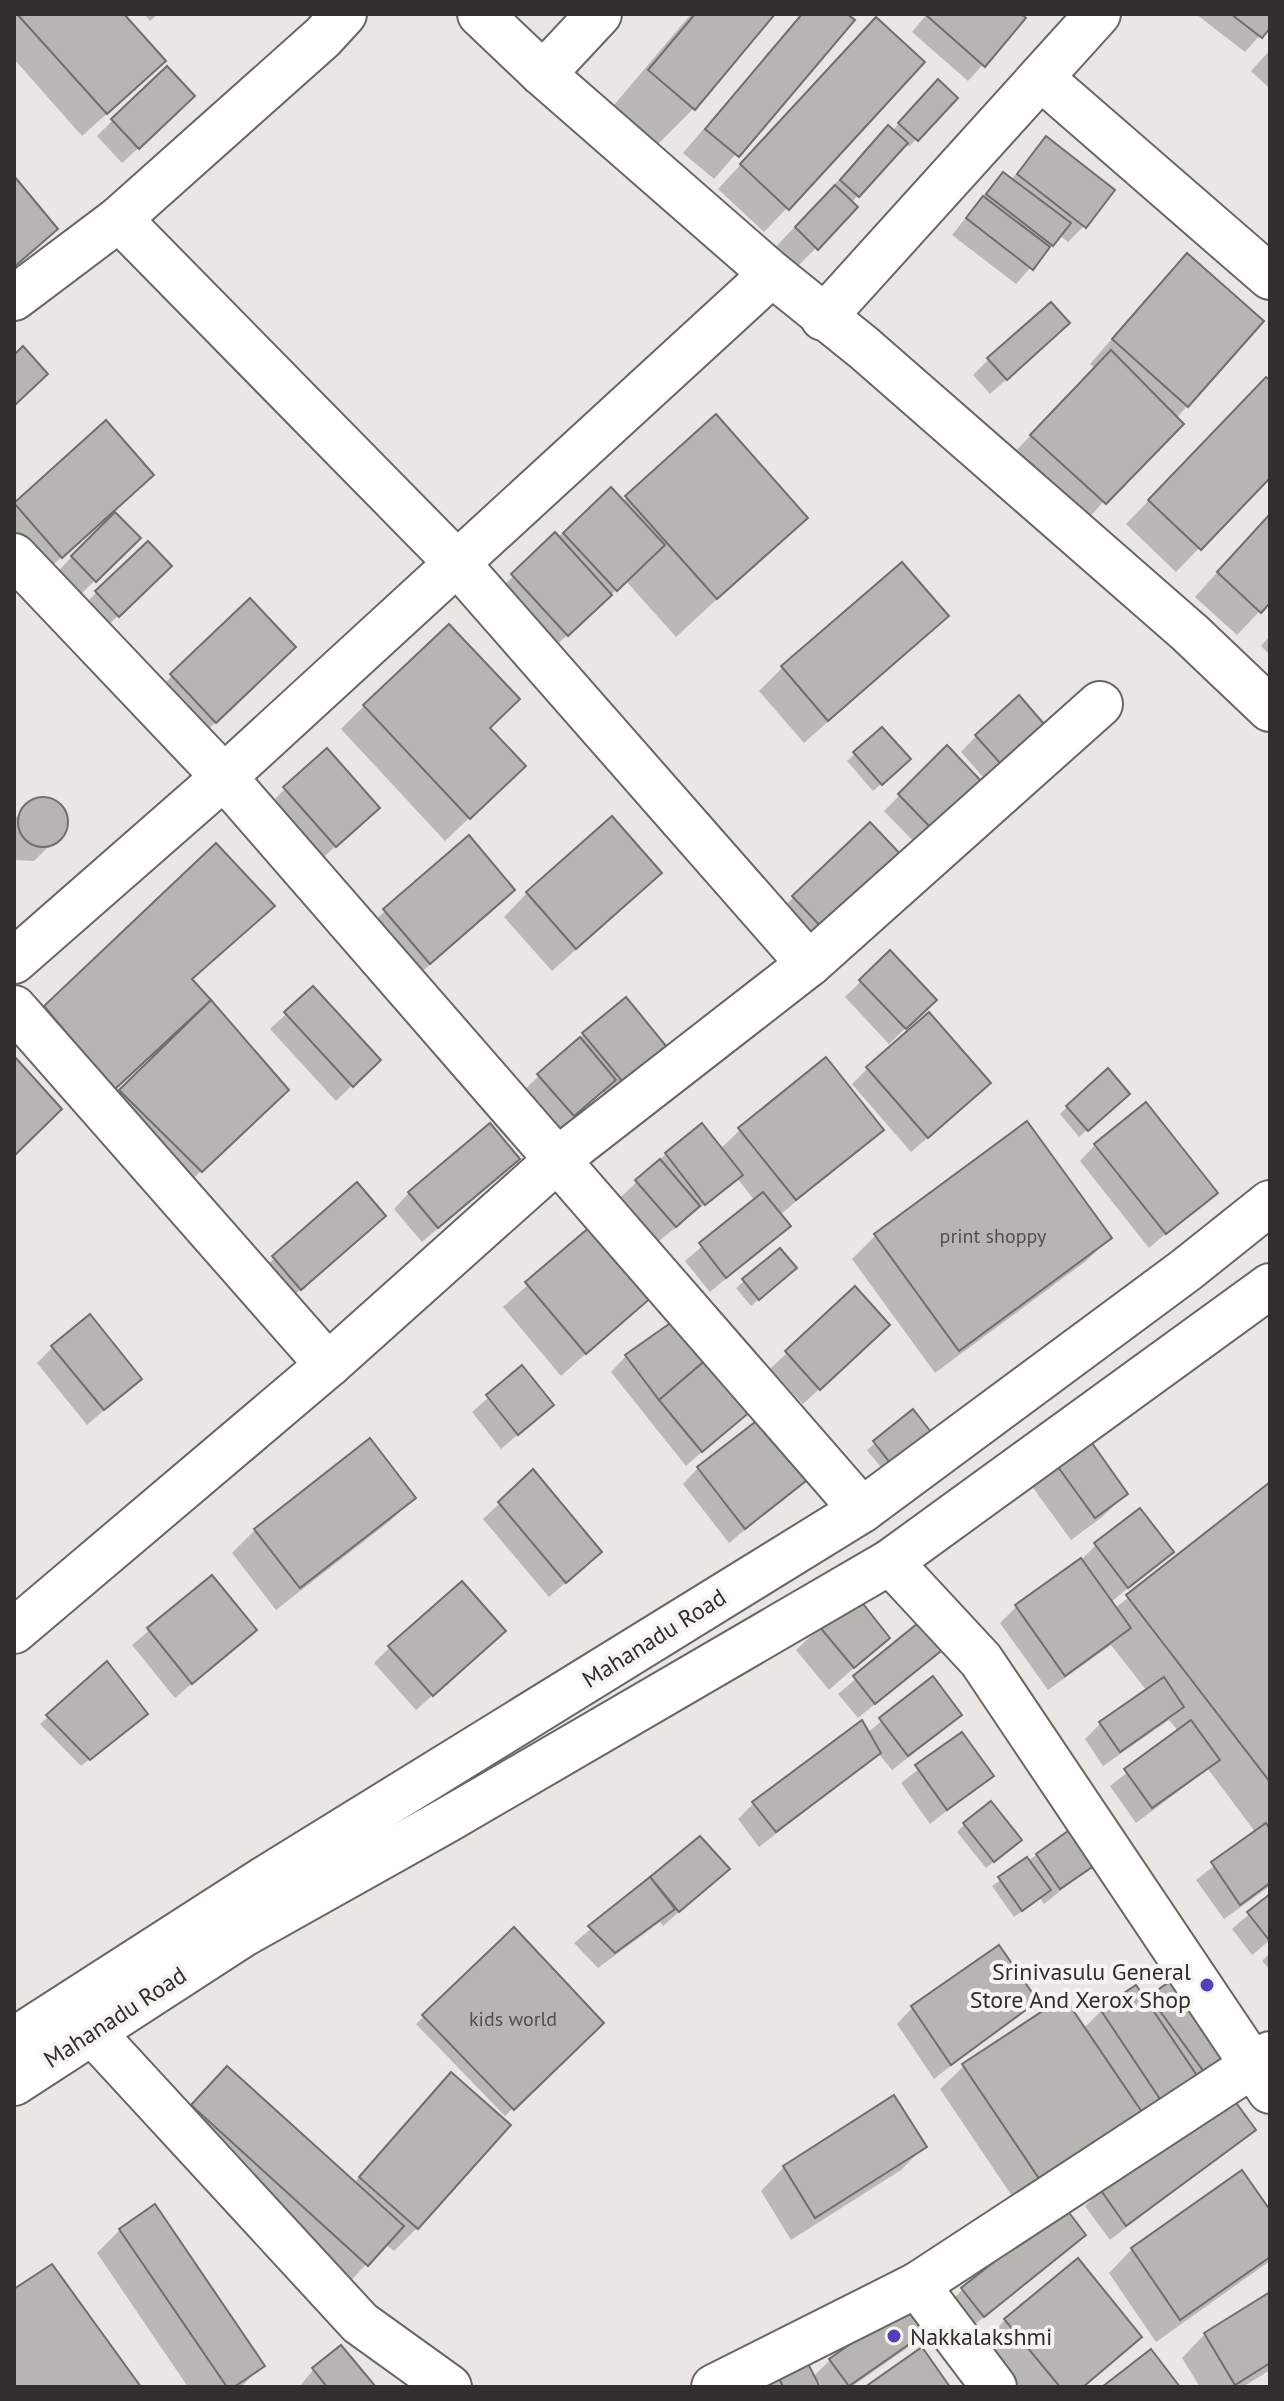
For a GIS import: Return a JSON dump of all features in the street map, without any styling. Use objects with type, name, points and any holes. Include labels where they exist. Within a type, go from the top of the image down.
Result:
[{"type":"street","points":[[480,14],[543,74],[823,318],[864,348],[1268,703]]},
{"type":"street","points":[[543,74],[599,14]]},
{"type":"street","points":[[823,318],[1098,14]]},
{"type":"street","points":[[14,298],[119,219],[333,25]]},
{"type":"street","points":[[1041,78],[1270,277]]},
{"type":"street","points":[[119,219],[457,563],[809,964]]},
{"type":"street","points":[[14,961],[224,777],[772,274]]},
{"type":"street","points":[[14,556],[224,777],[862,1510]]},
{"type":"street","points":[[14,1631],[328,1365],[557,1160],[809,964],[1100,704]]},
{"type":"street","points":[[14,1008],[328,1365]]},
{"type":"street","name":"Mahanadu Road","points":[[14,2083],[82,2018],[280,1869],[862,1510],[1186,1270],[1270,1203]]},
{"type":"street","name":"Mahanadu Road","points":[[14,2040],[82,2018],[242,1935],[447,1820],[890,1562],[1270,1286]]},
{"type":"street","points":[[714,2387],[917,2285],[1264,2070],[981,1660],[890,1562]]},
{"type":"street","points":[[82,2018],[360,2323],[449,2387]]},
{"type":"street","points":[[917,2285],[994,2387]]},
{"type":"building","points":[[17,14],[124,14],[166,61],[107,114]]},
{"type":"building","points":[[695,14],[775,14],[695,110],[648,70]]},
{"type":"building","points":[[802,14],[847,14],[855,20],[739,157],[705,129]]},
{"type":"building","points":[[1021,14],[1026,18],[985,67],[926,15]]},
{"type":"building","points":[[1231,14],[1270,14],[1270,28],[1262,38]]},
{"type":"building","points":[[876,17],[925,62],[789,210],[740,164]]},
{"type":"building","points":[[167,66],[195,96],[139,149],[111,119]]},
{"type":"building","points":[[938,79],[958,98],[918,141],[898,123]]},
{"type":"building","points":[[888,125],[908,143],[859,197],[840,180]]},
{"type":"building","points":[[1046,136],[1115,190],[1086,228],[1017,174]]},
{"type":"building","points":[[1003,172],[1071,223],[1053,246],[986,194]]},
{"type":"building","points":[[14,176],[58,229],[14,267]]},
{"type":"building","points":[[835,185],[858,207],[818,250],[795,227]]},
{"type":"building","points":[[983,196],[1050,247],[1033,270],[966,218]]},
{"type":"building","points":[[1187,253],[1264,321],[1188,407],[1112,339]]},
{"type":"building","points":[[1051,302],[1070,323],[1007,380],[987,358]]},
{"type":"building","points":[[23,346],[48,374],[14,406],[14,355]]},
{"type":"building","points":[[1111,350],[1184,424],[1106,504],[1030,435]]},
{"type":"building","points":[[1266,377],[1270,380],[1270,478],[1201,550],[1148,500]]},
{"type":"building","points":[[716,414],[808,518],[717,599],[625,496]]},
{"type":"building","points":[[106,420],[154,475],[62,558],[14,503]]},
{"type":"building","points":[[611,487],[665,545],[617,591],[563,533]]},
{"type":"building","points":[[115,512],[141,538],[96,582],[71,556]]},
{"type":"building","points":[[1270,514],[1270,603],[1261,613],[1217,572]]},
{"type":"building","points":[[555,532],[612,595],[568,636],[511,574]]},
{"type":"building","points":[[148,541],[172,566],[119,617],[95,591]]},
{"type":"building","points":[[902,562],[949,616],[828,721],[781,666]]},
{"type":"building","points":[[250,598],[296,647],[216,723],[170,674]]},
{"type":"building","points":[[449,624],[520,699],[490,728],[526,766],[470,819],[363,705]]},
{"type":"building","points":[[1019,695],[1044,724],[1000,763],[975,735]]},
{"type":"building","points":[[882,727],[911,759],[882,785],[853,752]]},
{"type":"building","points":[[947,745],[982,782],[933,830],[898,794]]},
{"type":"building","points":[[327,748],[380,808],[336,847],[283,787]]},
{"type":"building","points":[[43,797],[61,804],[68,822],[61,840],[43,847],[25,840],[18,822],[25,804]]},
{"type":"building","points":[[612,816],[662,873],[576,949],[526,892]]},
{"type":"building","points":[[870,822],[904,858],[825,931],[792,896]]},
{"type":"building","points":[[469,835],[515,890],[430,964],[383,909]]},
{"type":"building","points":[[216,843],[275,906],[192,979],[211,1000],[114,1090],[44,1006]]},
{"type":"building","points":[[890,950],[937,1000],[906,1029],[859,980]]},
{"type":"building","points":[[313,986],[381,1060],[353,1087],[284,1012]]},
{"type":"building","points":[[626,997],[671,1052],[628,1088],[582,1033]]},
{"type":"building","points":[[211,1000],[289,1090],[202,1172],[119,1090]]},
{"type":"building","points":[[929,1012],[991,1083],[928,1138],[866,1067]]},
{"type":"building","points":[[580,1037],[616,1080],[574,1116],[537,1074]]},
{"type":"building","points":[[14,1056],[62,1109],[14,1156]]},
{"type":"building","points":[[826,1057],[884,1130],[796,1200],[738,1128]]},
{"type":"building","points":[[1108,1068],[1130,1094],[1088,1131],[1066,1106]]},
{"type":"building","points":[[1146,1102],[1218,1193],[1166,1234],[1094,1144]]},
{"type":"building","points":[[1027,1121],[1112,1238],[959,1351],[874,1234]]},
{"type":"building","points":[[490,1123],[520,1159],[438,1228],[408,1192]]},
{"type":"building","points":[[702,1123],[743,1175],[705,1205],[665,1153]]},
{"type":"building","points":[[660,1159],[700,1206],[676,1227],[635,1180]]},
{"type":"building","points":[[357,1182],[386,1216],[301,1290],[272,1256]]},
{"type":"building","points":[[763,1192],[791,1226],[726,1278],[699,1243]]},
{"type":"building","points":[[591,1226],[653,1296],[586,1354],[525,1282]]},
{"type":"building","points":[[780,1248],[797,1268],[759,1300],[742,1279]]},
{"type":"building","points":[[855,1286],[890,1325],[820,1390],[785,1351]]},
{"type":"building","points":[[90,1314],[142,1379],[104,1410],[51,1346]]},
{"type":"building","points":[[676,1319],[707,1359],[659,1400],[625,1355]]},
{"type":"building","points":[[707,1359],[751,1411],[702,1452],[659,1400]]},
{"type":"building","points":[[522,1365],[554,1405],[518,1435],[486,1395]]},
{"type":"building","points":[[913,1409],[931,1432],[891,1464],[873,1441]]},
{"type":"building","points":[[763,1416],[811,1477],[745,1529],[697,1467]]},
{"type":"building","points":[[1087,1436],[1128,1494],[1095,1518],[1053,1460]]},
{"type":"building","points":[[370,1438],[416,1498],[300,1588],[254,1529]]},
{"type":"building","points":[[533,1469],[602,1552],[566,1583],[498,1502]]},
{"type":"building","points":[[1270,1482],[1270,1782],[1126,1595]]},
{"type":"building","points":[[1140,1508],[1174,1552],[1128,1588],[1094,1543]]},
{"type":"building","points":[[1081,1558],[1131,1628],[1065,1676],[1015,1605]]},
{"type":"building","points":[[212,1575],[257,1630],[192,1684],[147,1628]]},
{"type":"building","points":[[462,1581],[506,1631],[433,1696],[388,1646]]},
{"type":"building","points":[[856,1595],[890,1638],[854,1668],[818,1625]]},
{"type":"building","points":[[923,1619],[946,1647],[875,1704],[853,1676]]},
{"type":"building","points":[[107,1661],[148,1714],[90,1760],[46,1715]]},
{"type":"building","points":[[933,1676],[962,1715],[908,1756],[879,1718]]},
{"type":"building","points":[[1164,1677],[1184,1707],[1120,1752],[1099,1722]]},
{"type":"building","points":[[862,1720],[881,1753],[776,1832],[752,1802]]},
{"type":"building","points":[[1191,1720],[1220,1760],[1152,1808],[1124,1769]]},
{"type":"building","points":[[962,1732],[994,1776],[947,1810],[915,1765]]},
{"type":"building","points":[[991,1801],[1022,1840],[994,1862],[963,1823]]},
{"type":"building","points":[[1266,1823],[1270,1829],[1270,1883],[1240,1905],[1211,1862]]},
{"type":"building","points":[[1075,1826],[1101,1861],[1060,1889],[1036,1854]]},
{"type":"building","points":[[700,1836],[730,1869],[679,1912],[650,1877]]},
{"type":"building","points":[[1027,1857],[1051,1890],[1022,1911],[998,1877]]},
{"type":"building","points":[[650,1877],[675,1909],[615,1953],[588,1926]]},
{"type":"building","points":[[1270,1894],[1270,1940],[1269,1940],[1247,1912]]},
{"type":"building","points":[[514,1927],[604,2023],[514,2110],[422,2015]]},
{"type":"building","points":[[999,1945],[1038,2001],[951,2065],[911,2006]]},
{"type":"building","points":[[1182,1973],[1239,2052],[1207,2076],[1149,1996]]},
{"type":"building","points":[[1136,1985],[1200,2080],[1164,2105],[1100,2009]]},
{"type":"building","points":[[1064,1997],[1144,2115],[1042,2183],[962,2064]]},
{"type":"building","points":[[227,2066],[404,2226],[368,2266],[191,2105]]},
{"type":"building","points":[[451,2072],[511,2125],[418,2229],[359,2177]]},
{"type":"building","points":[[1229,2093],[1256,2130],[1126,2226],[1100,2189]]},
{"type":"building","points":[[894,2095],[927,2147],[815,2218],[783,2166]]},
{"type":"building","points":[[1242,2170],[1270,2210],[1270,2257],[1180,2320],[1131,2248]]},
{"type":"building","points":[[155,2204],[265,2366],[234,2387],[227,2387],[119,2229]]},
{"type":"building","points":[[1064,2206],[1086,2235],[984,2317],[961,2288]]},
{"type":"building","points":[[1078,2258],[1142,2337],[1083,2387],[1060,2387],[1004,2319]]},
{"type":"building","points":[[52,2264],[141,2387],[14,2387],[14,2289]]},
{"type":"building","points":[[1270,2292],[1270,2363],[1235,2385],[1204,2333]]},
{"type":"building","points":[[909,2303],[928,2331],[849,2386],[829,2359]]},
{"type":"building","points":[[341,2345],[376,2387],[327,2387],[312,2368]]},
{"type":"building","points":[[922,2347],[950,2387],[865,2387]]},
{"type":"building","points":[[1151,2349],[1180,2387],[1102,2387]]},
{"type":"building","points":[[802,2352],[820,2387],[783,2387],[774,2367]]},
{"type":"place","name":"Srinivasulu General Store And Xerox Shop","points":[[1207,1985]]},
{"type":"place","name":"Nakkalakshmi","points":[[894,2336]]}]
